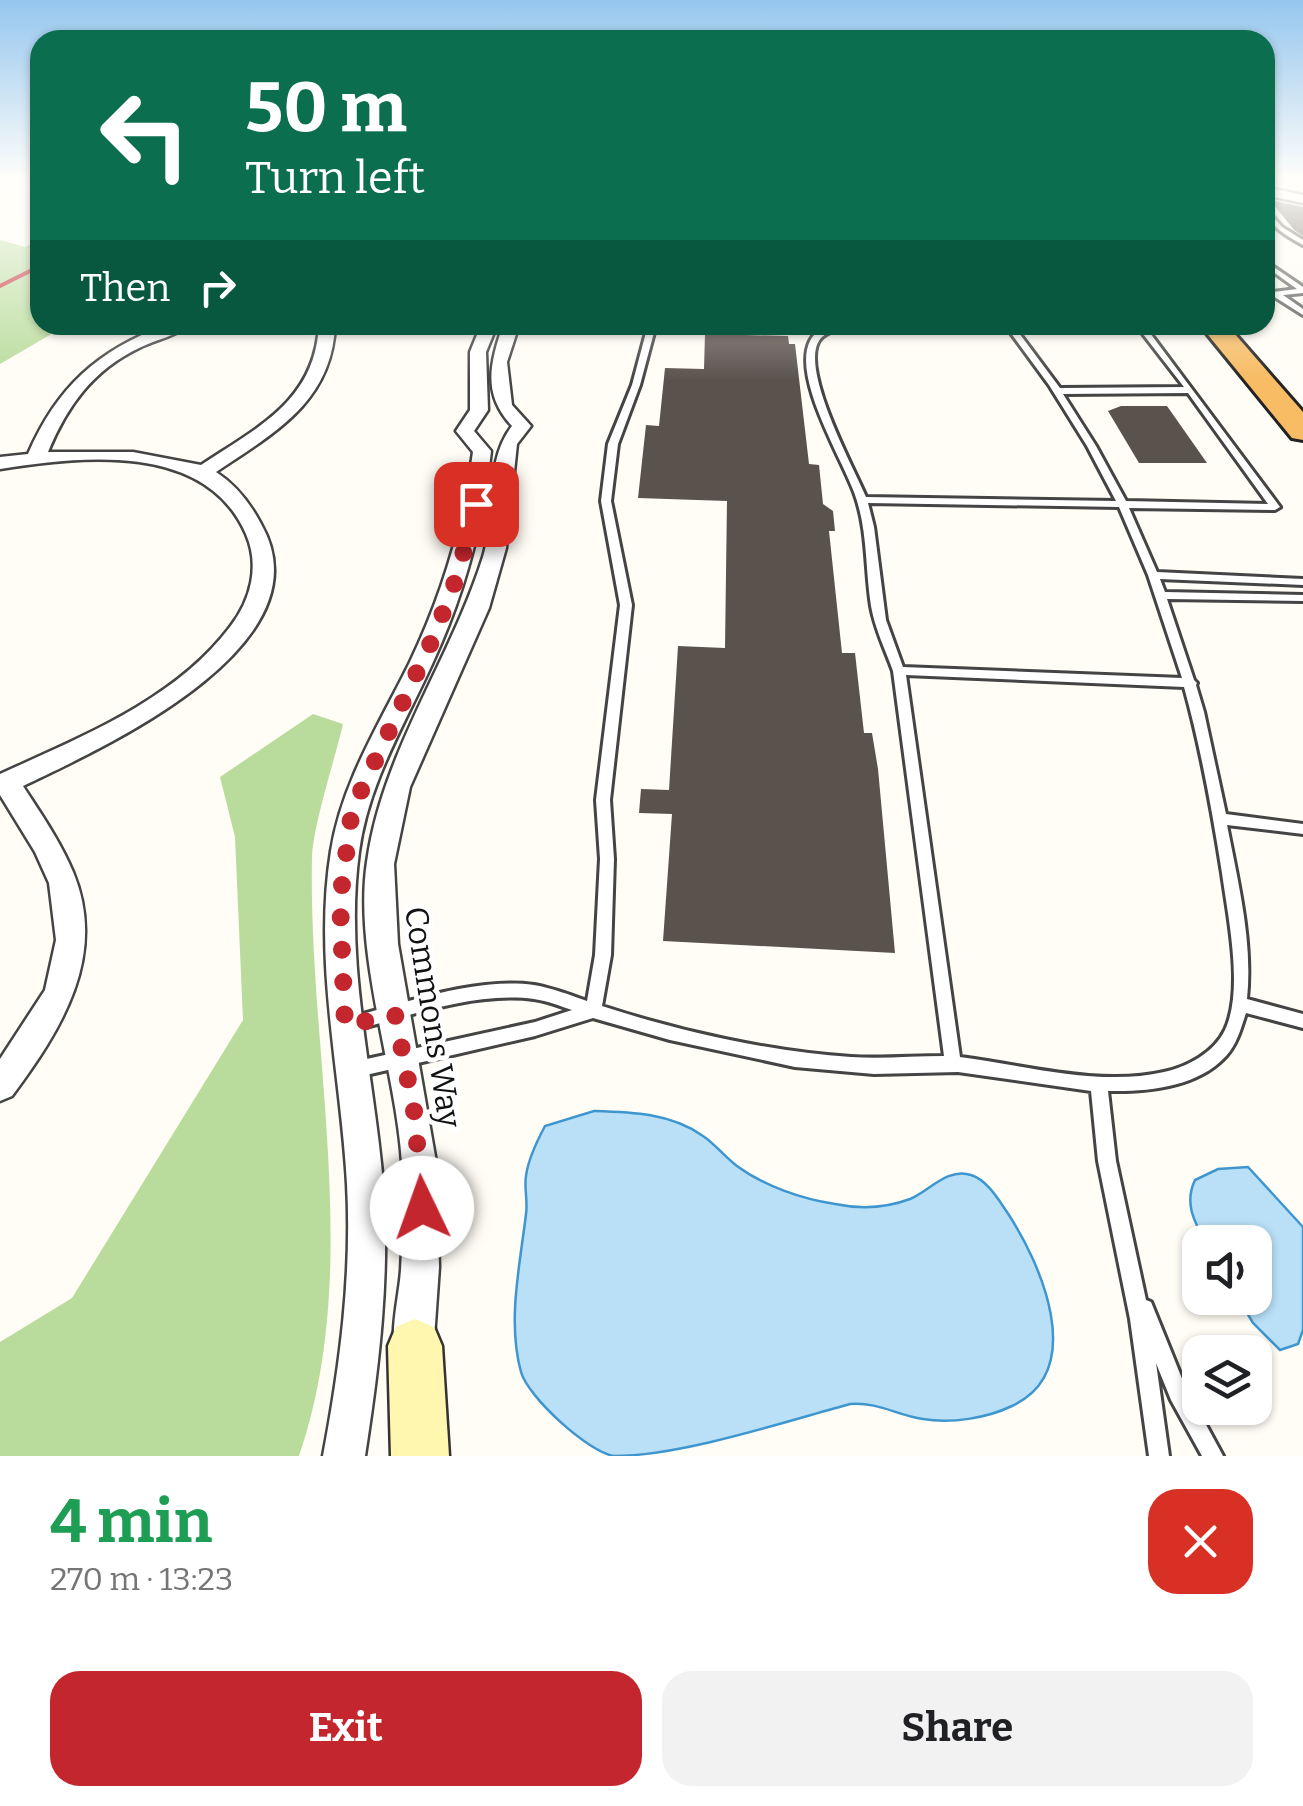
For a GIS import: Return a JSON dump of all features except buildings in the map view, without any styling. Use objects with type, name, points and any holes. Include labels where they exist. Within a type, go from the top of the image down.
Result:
[{"type":"highway","points":[[1221,335],[1303,431]]},
{"type":"highway","points":[[1253,335],[1303,394]]},
{"type":"main road","points":[[415,1346],[420,1456]]},
{"type":"street","points":[[36,457],[54,411],[75,385],[151,335]]},
{"type":"street","points":[[203,472],[281,417],[316,383],[328,356],[327,335]]},
{"type":"street","points":[[344,1456],[354,1401],[367,1242],[364,1180],[345,1026],[340,900],[352,810],[434,636],[468,541],[482,451],[465,431],[479,410],[478,352],[485,335]]},
{"type":"street","name":"Commons Way","points":[[393,1456],[415,1346],[422,1208],[415,1116],[395,1014],[380,894],[384,836],[396,787],[478,608],[496,548],[508,444],[522,426],[503,406],[499,362],[508,335]]},
{"type":"street","points":[[0,463],[36,457],[150,461],[203,472],[237,500],[265,550],[264,586],[236,636],[182,686],[119,727],[4,783],[63,882],[72,938],[66,986],[0,1085]]},
{"type":"lane","points":[[1275,270],[1303,291]]},
{"type":"lane","points":[[1303,291],[1276,294],[1303,313]]},
{"type":"lane","points":[[593,1011],[604,955],[608,859],[603,800],[626,605],[606,500],[613,444],[636,386],[649,335]]},
{"type":"lane","points":[[823,335],[812,351],[826,422],[862,500],[880,620],[899,672],[954,1063]]},
{"type":"lane","points":[[345,1026],[524,991],[552,994],[593,1011],[796,1060],[874,1066],[954,1063],[1130,1085],[1200,1068],[1222,1049],[1237,1019],[1240,953],[1220,819],[1192,683],[1156,575],[1126,507],[1095,446],[1016,335]]},
{"type":"lane","points":[[862,500],[1275,507],[1148,335]]},
{"type":"lane","points":[[1058,391],[1190,390]]},
{"type":"lane","points":[[1156,575],[1303,582]]},
{"type":"lane","points":[[1163,595],[1303,598]]},
{"type":"lane","points":[[899,672],[1192,683]]},
{"type":"lane","points":[[1220,819],[1303,829]]},
{"type":"lane","points":[[1238,1004],[1303,1021]]},
{"type":"lane","points":[[351,1070],[593,1011]]},
{"type":"lane","points":[[1099,1083],[1159,1456]]},
{"type":"lane","points":[[1124,1251],[1178,1393],[1213,1456]]},
{"type":"green space","points":[[0,246],[30,246],[30,335],[50,335],[0,364]]},
{"type":"green space","points":[[313,714],[343,724],[320,810],[312,858],[331,1236],[328,1311],[318,1384],[299,1456],[0,1456],[0,1342],[72,1298],[243,1020],[235,837],[220,777]]},
{"type":"water","points":[[594,1111],[636,1113],[678,1123],[703,1136],[759,1180],[797,1195],[844,1206],[892,1204],[910,1199],[954,1174],[977,1177],[992,1190],[1033,1258],[1051,1314],[1053,1342],[1048,1368],[1035,1389],[1012,1406],[980,1417],[934,1420],[850,1404],[732,1437],[641,1455],[614,1456],[589,1445],[547,1409],[526,1383],[515,1333],[531,1157],[545,1126]]},
{"type":"water","points":[[1248,1167],[1303,1227],[1303,1330],[1298,1344],[1280,1350],[1272,1342],[1272,1335],[1265,1335],[1248,1315],[1272,1315],[1272,1225],[1197,1225],[1194,1220],[1190,1204],[1195,1180],[1218,1169]]},
{"type":"railway","points":[[0,286],[30,271]]},
{"type":"route","points":[[422,1208],[415,1116],[395,1014],[345,1026],[340,900],[352,810],[364,777],[434,636],[458,574],[476,504]]}]
